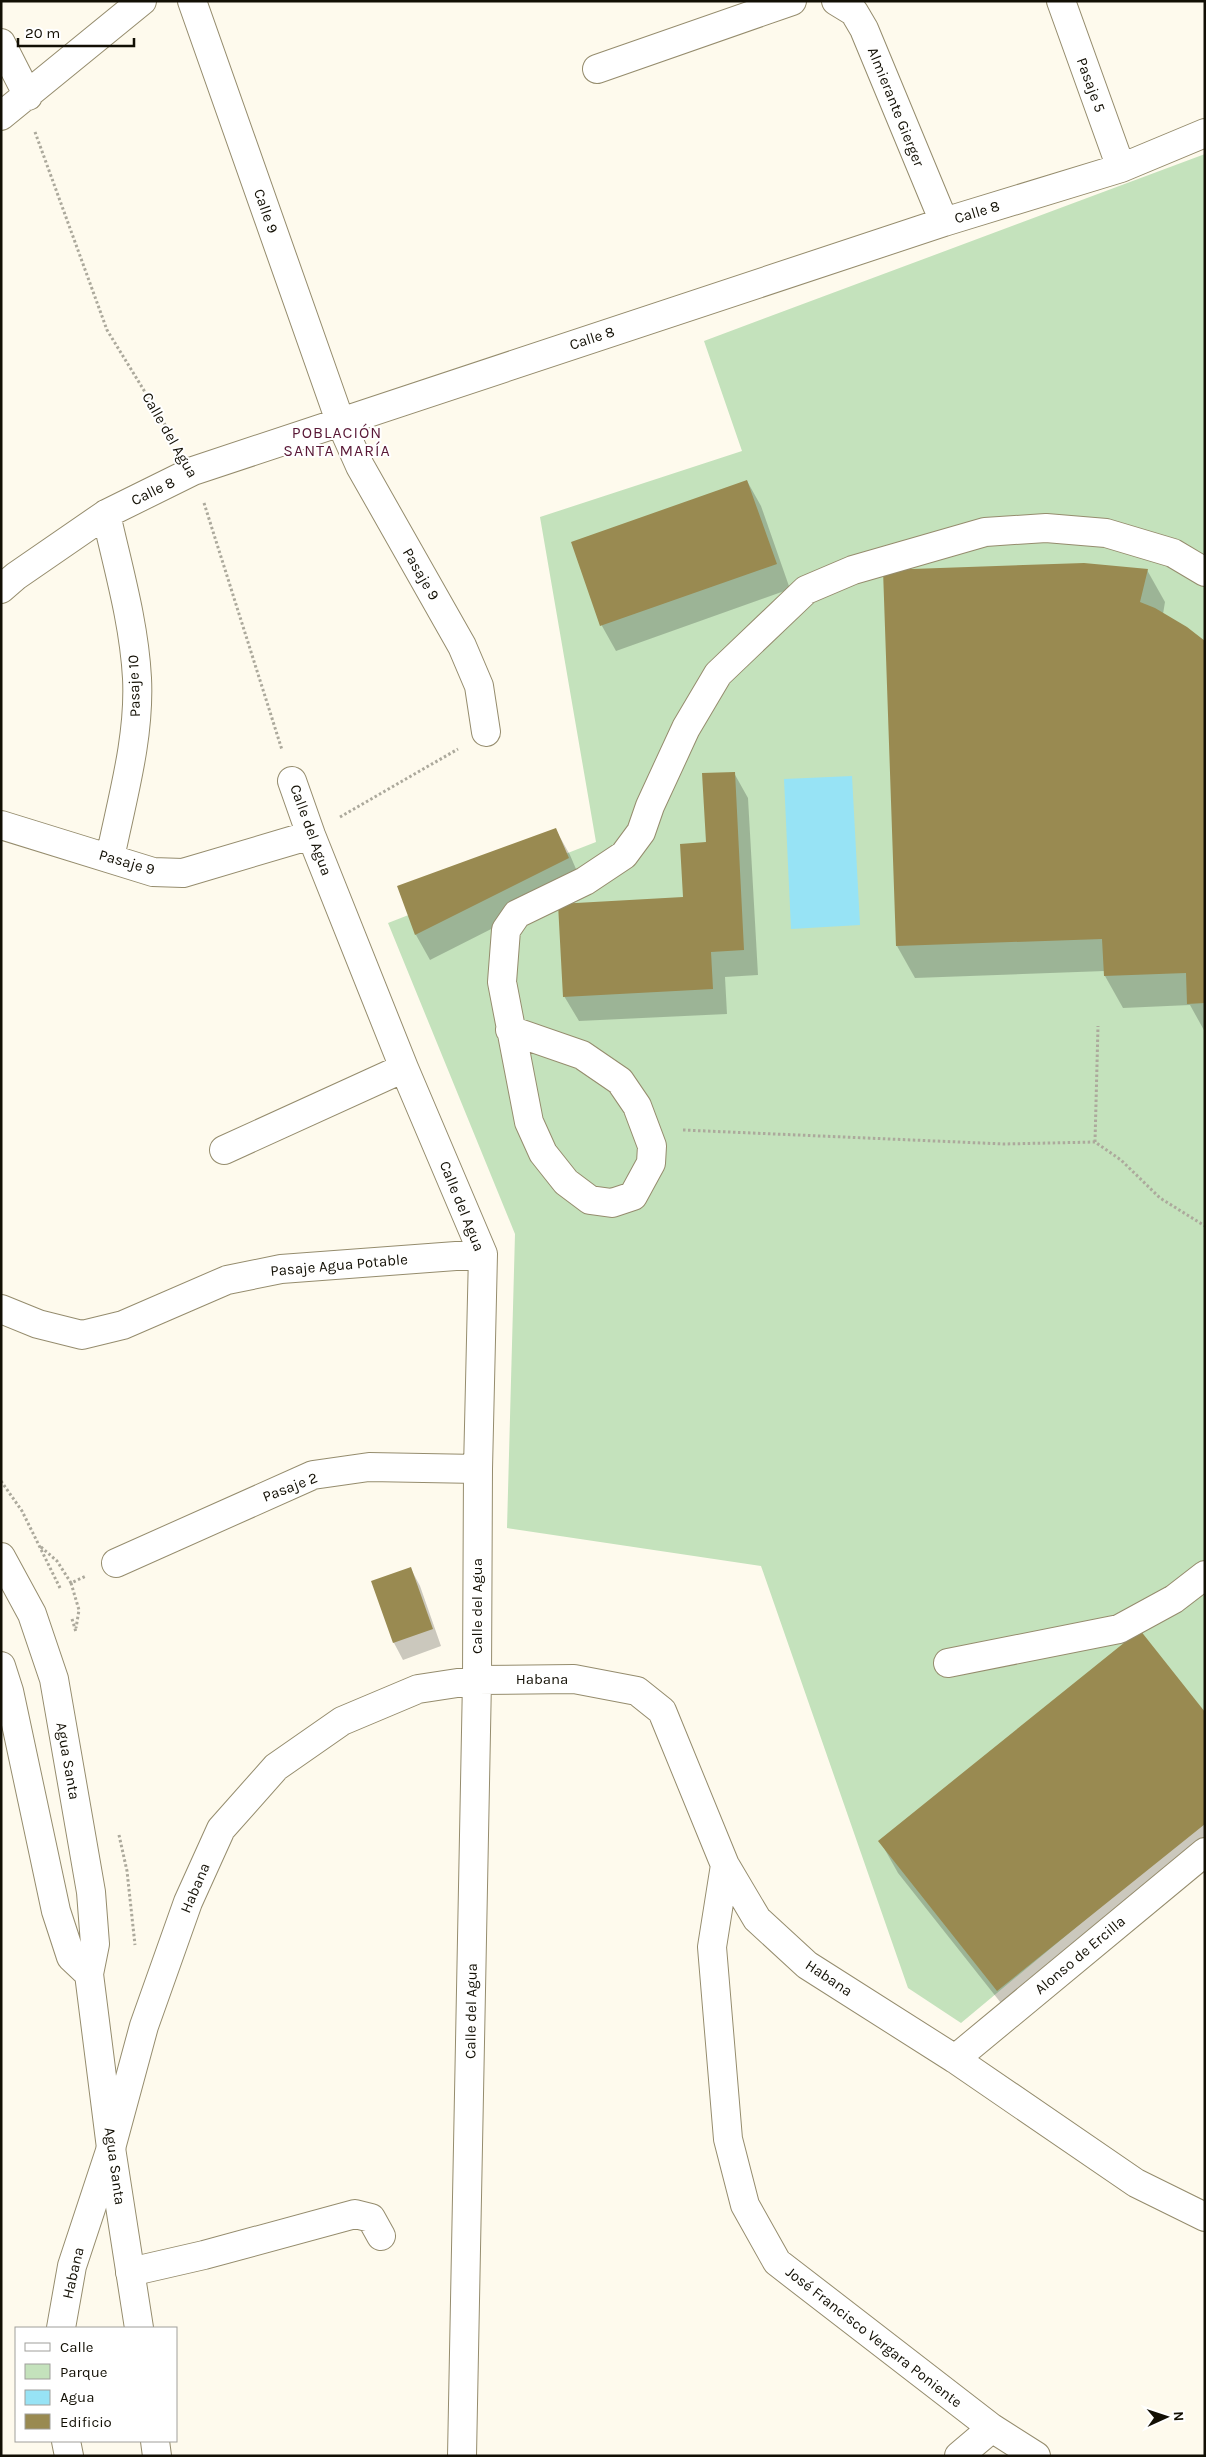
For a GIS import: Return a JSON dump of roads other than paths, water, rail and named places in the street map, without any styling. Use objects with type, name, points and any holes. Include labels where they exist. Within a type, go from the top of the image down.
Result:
[{"type":"street","points":[[1,116],[28,96],[142,1]]},
{"type":"street","name":"Calle 9","points":[[192,1],[340,421]]},
{"type":"street","points":[[597,70],[792,1]]},
{"type":"street","name":"Almierante Gierger","points":[[836,1],[854,12],[864,29],[944,222]]},
{"type":"street","name":"Pasaje 5","points":[[1061,1],[1121,168]]},
{"type":"street","points":[[1,43],[28,96]]},
{"type":"street","name":"Calle 8","points":[[1,588],[106,514],[194,471],[944,222],[1121,168],[1205,133]]},
{"type":"street","name":"Pasaje 9","points":[[340,421],[360,466],[462,646],[479,686],[486,732]]},
{"type":"street","name":"Pasaje 10","points":[[106,514],[128,611],[137,678],[135,734],[110,858]]},
{"type":"street","points":[[510,1030],[582,1055],[620,1081],[637,1106],[652,1146],[651,1163],[633,1196],[612,1203],[590,1200],[566,1182],[543,1152],[529,1122],[510,1030],[502,982],[506,930],[517,914],[585,881],[624,855],[641,832],[650,806],[686,728],[718,674],[806,590],[854,570],[985,532],[1046,528],[1106,533],[1173,553],[1205,572]]},
{"type":"street","name":"Calle del Agua","points":[[292,781],[311,835],[404,1068],[483,1254],[462,2456]]},
{"type":"street","name":"Pasaje 9","points":[[1,824],[153,872],[183,873],[311,835]]},
{"type":"street","points":[[224,1150],[404,1068]]},
{"type":"street","name":"Pasaje Agua Potable","points":[[1,1310],[38,1324],[82,1335],[123,1325],[228,1280],[272,1270],[483,1254]]},
{"type":"street","name":"Pasaje 2","points":[[116,1563],[313,1476],[369,1466],[478,1469]]},
{"type":"street","name":"Agua Santa","points":[[1,1557],[32,1614],[54,1678],[91,1892],[96,1944],[89,1974],[111,2148],[139,2327]]},
{"type":"street","points":[[948,1663],[1119,1629],[1174,1599],[1205,1575]]},
{"type":"street","points":[[1,1666],[11,1700],[56,1912],[71,1957],[89,1974]]},
{"type":"street","name":"Habana","points":[[61,2327],[72,2266],[111,2148],[144,2026],[188,1902],[221,1829],[276,1767],[342,1721],[418,1689],[477,1680],[574,1678],[637,1691],[662,1711],[726,1865],[757,1919],[807,1965],[955,2059],[1136,2183],[1205,2217]]},
{"type":"street","name":"Alonso de Ercilla","points":[[955,2059],[1205,1852]]},
{"type":"street","name":"José Francisco Vergara Poniente","points":[[726,1865],[712,1947],[728,2139],[745,2205],[777,2262],[992,2428],[1036,2456]]},
{"type":"street","points":[[130,2272],[204,2255],[355,2214],[371,2218],[381,2236]]},
{"type":"street","points":[[959,2456],[992,2428]]},
{"type":"street","points":[[66,2442],[69,2456]]},
{"type":"street","points":[[155,2442],[157,2456]]},
{"type":"water","points":[[852,776],[860,925],[791,929],[784,779]]},
{"type":"district","name":"POBLACIÓN SANTA MARÍA","points":[[337,441]]}]
